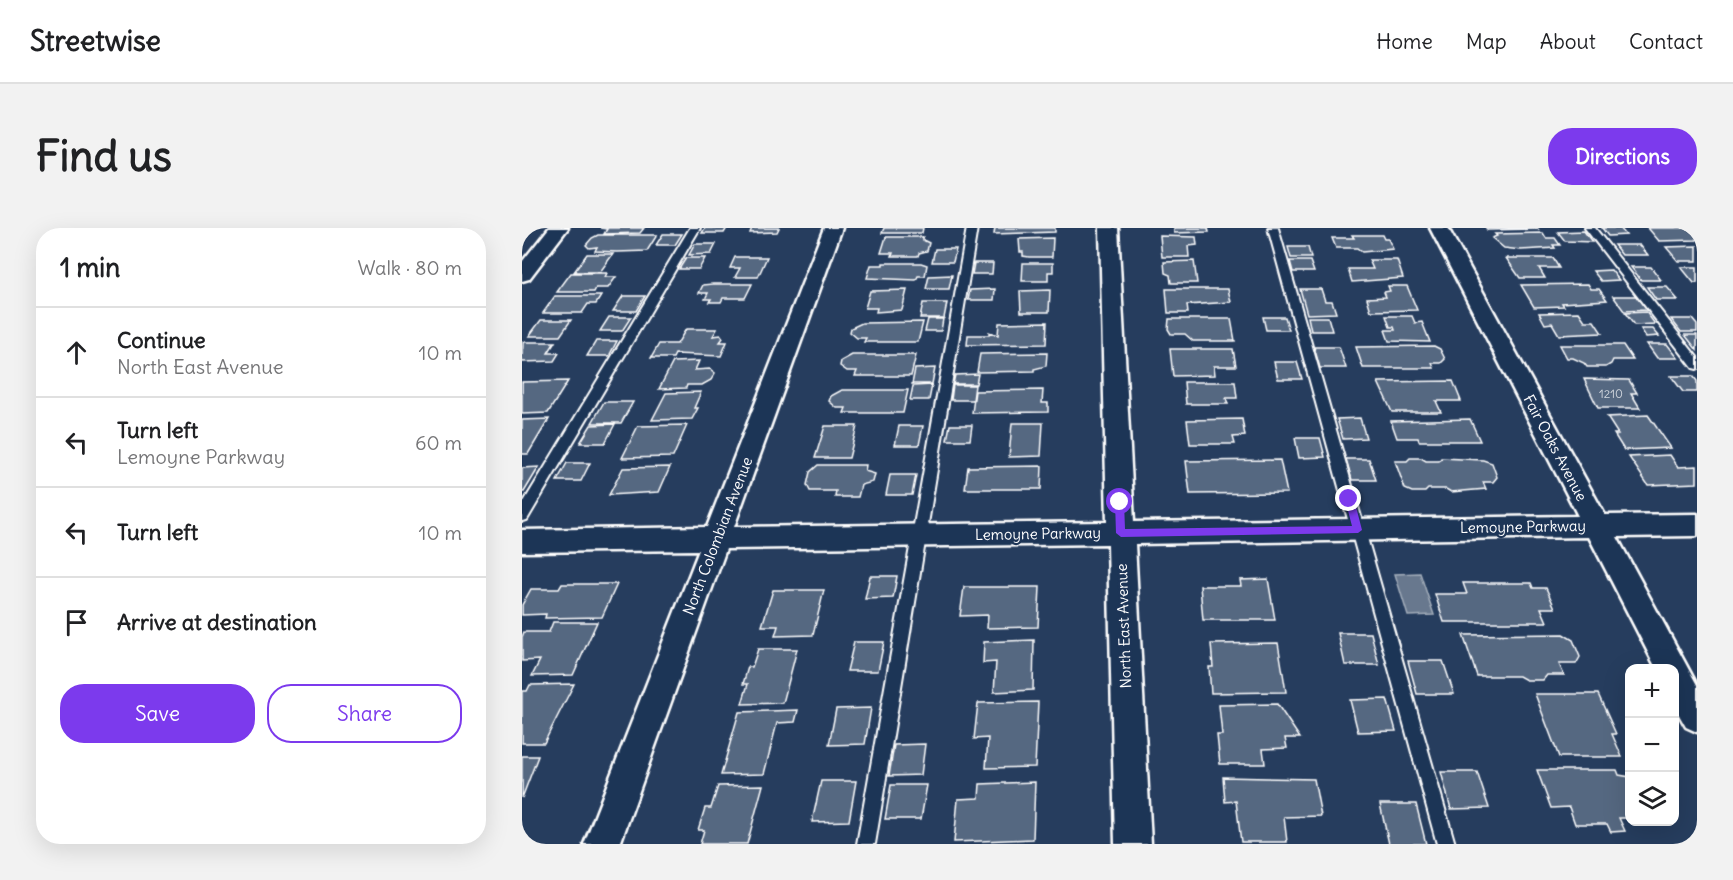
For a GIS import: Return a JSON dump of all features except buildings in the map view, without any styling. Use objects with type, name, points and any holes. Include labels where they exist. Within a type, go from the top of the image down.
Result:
[{"type":"street","points":[[522,275],[559,228]]},
{"type":"street","name":"North Colombian Avenue","points":[[602,844],[833,228]]},
{"type":"street","name":"North East Avenue","points":[[1109,228],[1133,844]]},
{"type":"street","name":"Fair Oaks Avenue","points":[[1439,228],[1669,664]]},
{"type":"street","name":"Lemoyne Parkway","points":[[522,542],[1697,525]]},
{"type":"street","points":[[1679,683],[1697,716]]},
{"type":"lane","points":[[522,516],[695,228]]},
{"type":"lane","points":[[866,844],[972,228]]},
{"type":"lane","points":[[1273,228],[1446,844]]},
{"type":"lane","points":[[1590,228],[1697,365]]},
{"type":"water","points":[[1420,573],[1434,615],[1408,616],[1395,574]]},
{"type":"route","points":[[1120,502],[1121,533],[1358,530],[1349,499]]}]
